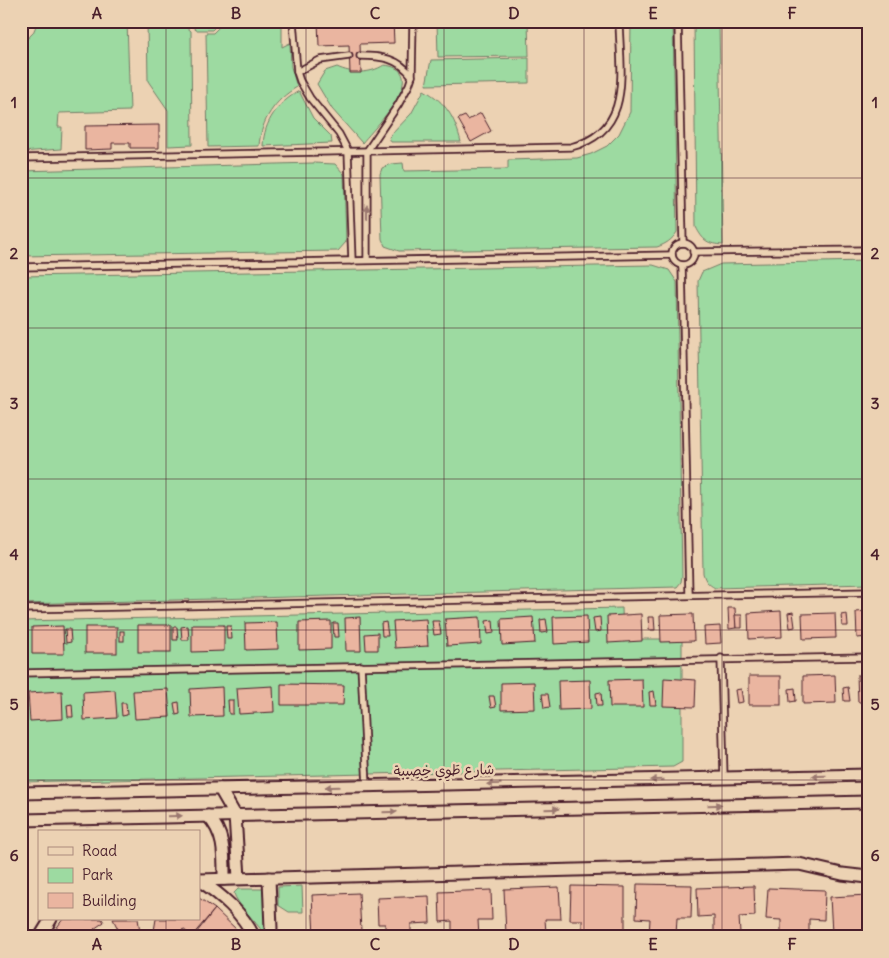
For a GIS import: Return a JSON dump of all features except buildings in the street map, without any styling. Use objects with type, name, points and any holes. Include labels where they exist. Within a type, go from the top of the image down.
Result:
[{"type":"street","name":"شارع طَوِي خِصِيبة","points":[[21,793],[868,775]]},
{"type":"street","points":[[220,789],[236,815],[239,878]]},
{"type":"street","points":[[21,820],[868,802]]},
{"type":"street","points":[[208,816],[219,830],[223,845],[224,879]]},
{"type":"street","points":[[200,880],[799,864],[842,874],[868,876]]},
{"type":"street","points":[[269,878],[271,929]]},
{"type":"street","points":[[200,881],[219,894],[237,911],[254,937]]},
{"type":"street","points":[[40,937],[50,920]]},
{"type":"lane","points":[[293,21],[297,72],[310,98],[339,134],[348,152],[352,260]]},
{"type":"lane","points":[[367,260],[366,151],[405,95],[412,76],[413,21]]},
{"type":"lane","points":[[21,158],[561,148],[581,144],[599,134],[613,118],[620,99],[619,21]]},
{"type":"lane","points":[[678,21],[683,243]]},
{"type":"lane","points":[[297,72],[320,60],[349,56]]},
{"type":"lane","points":[[360,56],[379,56],[394,60],[412,76]]},
{"type":"lane","points":[[683,243],[690,246],[693,252],[689,262],[682,265],[675,262],[672,255],[676,246],[683,243]]},
{"type":"lane","points":[[693,252],[868,250]]},
{"type":"lane","points":[[21,267],[672,255]]},
{"type":"lane","points":[[682,265],[689,595]]},
{"type":"lane","points":[[21,609],[868,592]]},
{"type":"lane","points":[[21,673],[720,658],[868,657]]},
{"type":"lane","points":[[720,658],[724,778]]},
{"type":"lane","points":[[361,666],[367,786]]},
{"type":"green space","points":[[38,21],[127,21],[130,111],[59,113],[58,127],[62,127],[61,149],[21,152],[21,45],[33,33]]},
{"type":"green space","points":[[147,21],[180,21],[191,31],[192,145],[168,146],[168,110],[148,81]]},
{"type":"green space","points":[[186,21],[221,21],[212,30],[196,30]]},
{"type":"green space","points":[[225,21],[282,21],[282,47],[290,43],[291,67],[297,87],[282,98],[270,112],[260,137],[259,146],[208,147],[206,33],[213,33]]},
{"type":"green space","points":[[437,21],[528,21],[529,56],[438,57]]},
{"type":"green space","points":[[631,21],[673,21],[677,232],[671,239],[657,247],[399,251],[385,246],[382,239],[380,174],[382,168],[391,164],[403,163],[404,171],[508,169],[508,160],[577,158],[607,146],[619,134],[630,112]]},
{"type":"green space","points":[[694,21],[719,21],[723,245],[706,241],[696,227]]},
{"type":"green space","points":[[529,58],[529,83],[426,85],[431,60]]},
{"type":"green space","points":[[384,65],[398,69],[403,77],[402,88],[388,113],[362,143],[332,109],[317,84],[325,71],[337,67],[361,72],[373,70]]},
{"type":"green space","points":[[424,90],[444,105],[449,112],[456,125],[461,142],[391,142],[389,137],[411,114]]},
{"type":"green space","points":[[299,91],[313,118],[331,136],[332,143],[263,146],[269,121],[285,101]]},
{"type":"green space","points":[[335,164],[344,174],[346,242],[338,251],[21,256],[21,171]]},
{"type":"green space","points":[[868,261],[868,584],[715,588],[707,582],[703,573],[698,281],[702,272],[721,264]]},
{"type":"green space","points":[[653,265],[669,270],[677,282],[682,576],[681,582],[677,587],[21,604],[21,276]]},
{"type":"green space","points":[[622,608],[623,639],[682,639],[682,762],[673,767],[21,782],[21,621]]},
{"type":"green space","points":[[302,886],[303,912],[289,912],[278,905],[278,887]]},
{"type":"green space","points":[[238,889],[265,889],[267,933],[302,934],[302,937],[266,937],[236,898],[234,893]]}]
